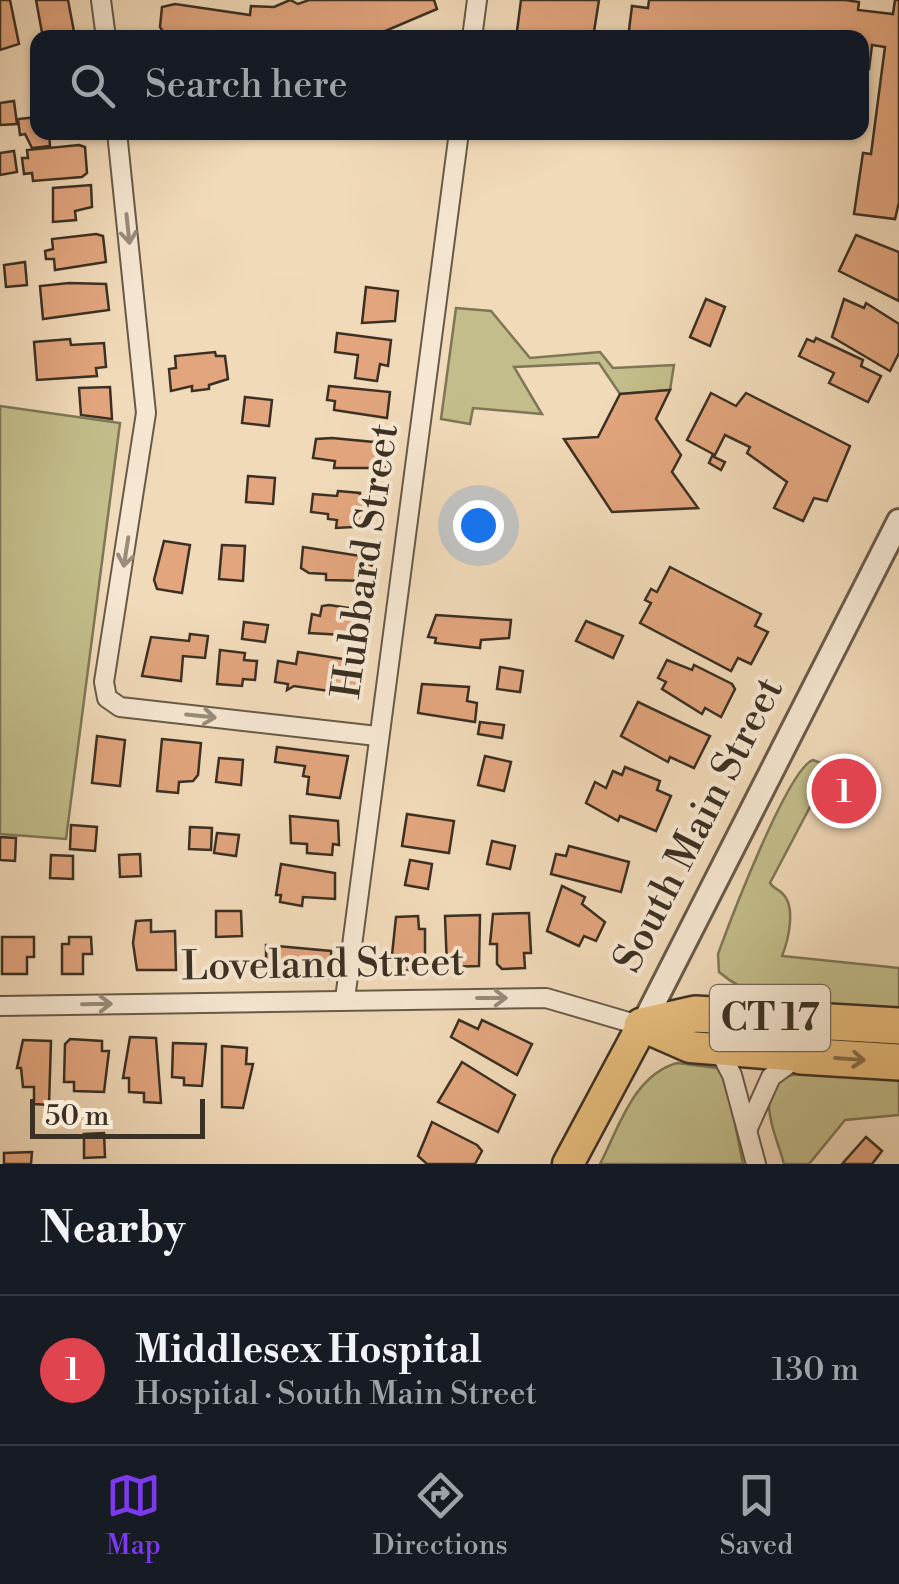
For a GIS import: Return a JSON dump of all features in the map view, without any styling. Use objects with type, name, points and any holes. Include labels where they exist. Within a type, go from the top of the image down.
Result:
[{"type":"highway","name":"CT 17","points":[[642,1026],[695,1014],[899,1026]]},
{"type":"highway","name":"CT 17","points":[[802,1056],[899,1062]]},
{"type":"main road","name":"CT 17","points":[[642,1026],[672,1041],[720,1052],[802,1056]]},
{"type":"main road","name":"South Main Street","points":[[568,1164],[642,1026]]},
{"type":"street","points":[[101,0],[105,30]]},
{"type":"street","points":[[473,30],[477,0]]},
{"type":"street","points":[[119,140],[146,413],[104,682],[107,698],[120,707],[377,736]]},
{"type":"street","name":"Hubbard Street","points":[[345,998],[458,140]]},
{"type":"street","name":"South Main Street","points":[[642,1026],[899,521]]},
{"type":"street","name":"Loveland Street","points":[[0,1006],[546,998],[642,1026]]},
{"type":"street","points":[[720,1052],[748,1128],[756,1164]]},
{"type":"street","points":[[748,1128],[770,1077],[802,1056]]},
{"type":"shaded area","points":[[456,308],[491,311],[530,358],[600,352],[613,368],[674,365],[670,390],[620,394],[599,363],[514,367],[542,414],[473,408],[470,424],[441,419]]},
{"type":"shaded area","points":[[0,406],[120,423],[66,839],[0,834]]},
{"type":"shaded area","points":[[813,760],[831,767],[770,883],[789,906],[789,933],[782,956],[899,968],[899,1008],[781,1000],[738,985],[719,972],[718,954],[775,816],[802,769]]},
{"type":"shaded area","points":[[677,1063],[717,1068],[727,1083],[743,1164],[600,1164],[639,1090],[662,1069]]},
{"type":"shaded area","points":[[799,1074],[899,1080],[899,1115],[845,1120],[809,1164],[784,1164],[769,1111],[770,1098],[783,1078]]},
{"type":"building","points":[[0,0],[10,0],[19,44],[0,50]]},
{"type":"building","points":[[36,0],[68,0],[74,30],[42,30]]},
{"type":"building","points":[[290,0],[298,4],[309,0],[434,0],[437,9],[388,30],[160,27],[162,7],[175,4],[250,15],[251,6],[274,7]]},
{"type":"building","points":[[521,0],[599,0],[594,30],[517,30]]},
{"type":"building","points":[[649,0],[845,0],[859,2],[858,10],[893,14],[895,0],[899,0],[899,202],[895,219],[854,214],[863,153],[871,154],[885,47],[872,45],[869,69],[869,30],[629,30],[632,6],[648,8]]},
{"type":"building","points":[[14,101],[17,124],[0,125],[0,103]]},
{"type":"building","points":[[30,118],[30,140],[50,140],[50,146],[32,148],[25,134],[20,135],[18,119]]},
{"type":"building","points":[[85,147],[87,173],[82,177],[33,181],[32,173],[24,174],[22,158],[28,158],[27,150]]},
{"type":"building","points":[[14,151],[17,172],[0,175],[0,153]]},
{"type":"building","points":[[91,185],[92,207],[75,211],[76,220],[53,222],[53,188]]},
{"type":"building","points":[[856,235],[899,252],[899,301],[839,271]]},
{"type":"building","points":[[103,236],[106,262],[55,270],[54,259],[46,259],[45,251],[53,249],[52,239]]},
{"type":"building","points":[[25,262],[27,285],[6,287],[4,265]]},
{"type":"building","points":[[106,284],[109,310],[43,319],[40,286]]},
{"type":"building","points":[[366,287],[398,291],[395,321],[362,323]]},
{"type":"building","points":[[706,299],[725,307],[710,346],[690,337]]},
{"type":"building","points":[[844,299],[864,308],[866,303],[899,324],[899,353],[890,371],[832,337]]},
{"type":"building","points":[[337,333],[391,340],[388,366],[380,364],[377,381],[355,378],[358,355],[335,352]]},
{"type":"building","points":[[816,338],[863,360],[861,366],[881,376],[868,402],[829,383],[834,373],[799,356],[807,339],[814,342]]},
{"type":"building","points":[[70,339],[71,345],[104,343],[106,367],[96,368],[97,376],[37,380],[34,342]]},
{"type":"building","points":[[215,352],[216,356],[225,356],[228,379],[209,385],[209,389],[192,391],[192,386],[171,391],[169,369],[176,368],[175,356]]},
{"type":"building","points":[[329,386],[390,392],[387,418],[334,410],[335,401],[327,400]]},
{"type":"building","points":[[110,387],[112,419],[81,415],[79,388]]},
{"type":"building","points":[[670,390],[656,419],[681,455],[672,472],[698,508],[612,512],[564,439],[598,437],[620,394]]},
{"type":"building","points":[[711,393],[736,406],[746,393],[850,446],[827,501],[814,498],[803,521],[774,508],[787,482],[747,453],[750,447],[725,435],[714,457],[725,462],[721,470],[709,463],[713,454],[687,440]]},
{"type":"building","points":[[245,397],[272,400],[269,426],[242,423]]},
{"type":"building","points":[[316,439],[384,443],[385,468],[334,468],[335,461],[313,458]]},
{"type":"building","points":[[248,476],[275,478],[273,504],[246,502]]},
{"type":"building","points":[[338,491],[360,493],[360,499],[373,501],[371,526],[336,528],[337,520],[328,519],[328,514],[311,512],[313,494],[337,496]]},
{"type":"building","points":[[164,541],[190,545],[182,593],[157,589],[154,580]]},
{"type":"building","points":[[222,545],[245,546],[243,581],[219,579]]},
{"type":"building","points":[[303,547],[367,557],[366,564],[372,565],[370,581],[326,580],[326,574],[309,573],[301,568]]},
{"type":"building","points":[[670,567],[761,614],[755,626],[768,632],[751,664],[738,658],[731,671],[640,623],[651,603],[645,600],[651,589],[657,592]]},
{"type":"building","points":[[322,606],[363,610],[362,636],[309,633],[312,614],[320,616]]},
{"type":"building","points":[[436,615],[511,620],[509,638],[481,640],[480,648],[435,643],[436,638],[428,637]]},
{"type":"building","points":[[586,621],[623,636],[613,658],[576,641]]},
{"type":"building","points":[[244,622],[268,625],[265,642],[242,639]]},
{"type":"building","points":[[190,634],[208,636],[205,658],[183,656],[181,681],[142,676],[151,637],[189,641]]},
{"type":"building","points":[[220,650],[245,653],[244,660],[257,661],[255,680],[243,679],[242,686],[217,684]]},
{"type":"building","points":[[298,652],[363,662],[358,695],[294,686],[287,690],[288,684],[275,682],[278,661],[296,664]]},
{"type":"building","points":[[667,660],[692,670],[694,665],[732,684],[735,689],[721,717],[705,708],[702,714],[662,689],[666,682],[658,678]]},
{"type":"building","points":[[500,667],[523,671],[520,692],[497,689]]},
{"type":"building","points":[[422,684],[469,687],[467,701],[477,703],[475,722],[418,713]]},
{"type":"building","points":[[638,702],[710,736],[694,768],[670,757],[668,762],[621,736]]},
{"type":"building","points":[[480,722],[504,725],[502,738],[478,734]]},
{"type":"building","points":[[97,736],[125,740],[120,786],[92,783]]},
{"type":"building","points":[[162,739],[201,743],[198,775],[193,781],[179,782],[178,793],[157,791]]},
{"type":"building","points":[[277,747],[348,756],[340,798],[307,794],[309,777],[303,776],[305,766],[275,762]]},
{"type":"building","points":[[485,756],[511,762],[504,791],[478,785]]},
{"type":"building","points":[[219,758],[243,760],[241,785],[216,782]]},
{"type":"building","points":[[625,767],[660,781],[657,790],[671,796],[656,831],[620,816],[618,821],[586,803],[595,782],[606,788],[613,771],[622,775]]},
{"type":"building","points":[[407,814],[454,821],[449,853],[402,846]]},
{"type":"building","points":[[290,816],[338,821],[339,845],[333,844],[332,855],[307,853],[307,844],[291,843]]},
{"type":"building","points":[[71,825],[97,827],[95,851],[70,849]]},
{"type":"building","points":[[190,827],[212,828],[211,850],[189,849]]},
{"type":"building","points":[[217,833],[239,835],[236,856],[214,853]]},
{"type":"building","points":[[0,837],[16,838],[15,861],[0,860]]},
{"type":"building","points":[[492,841],[515,846],[510,869],[487,864]]},
{"type":"building","points":[[569,846],[629,862],[621,892],[551,874],[556,854],[566,856]]},
{"type":"building","points":[[140,854],[141,876],[120,877],[119,855]]},
{"type":"building","points":[[51,855],[73,856],[73,879],[50,878]]},
{"type":"building","points":[[410,860],[432,864],[428,889],[405,885]]},
{"type":"building","points":[[281,864],[335,873],[335,899],[303,897],[302,906],[280,902],[281,895],[276,895]]},
{"type":"building","points":[[562,886],[585,897],[582,904],[605,922],[596,941],[584,936],[579,946],[547,931]]},
{"type":"building","points":[[216,911],[241,911],[242,936],[216,937]]},
{"type":"building","points":[[529,913],[531,953],[524,953],[525,968],[502,969],[497,964],[497,944],[490,944],[493,914]]},
{"type":"building","points":[[480,915],[479,966],[447,967],[445,916]]},
{"type":"building","points":[[418,916],[419,929],[425,929],[425,965],[419,965],[419,970],[399,971],[398,955],[392,955],[396,917]]},
{"type":"building","points":[[151,920],[151,932],[175,931],[176,970],[137,970],[133,943],[136,921]]},
{"type":"building","points":[[2,937],[34,937],[34,957],[27,957],[27,974],[2,974]]},
{"type":"building","points":[[69,937],[91,937],[92,954],[83,954],[83,974],[62,974],[62,944],[69,944]]},
{"type":"building","points":[[266,945],[331,951],[331,978],[266,979]]},
{"type":"building","points":[[459,1020],[478,1029],[482,1020],[532,1044],[517,1075],[451,1037]]},
{"type":"building","points":[[130,1037],[156,1038],[161,1103],[144,1102],[144,1093],[129,1092],[129,1078],[123,1078]]},
{"type":"building","points":[[70,1039],[102,1041],[102,1051],[109,1051],[104,1092],[74,1091],[74,1082],[64,1082],[65,1044]]},
{"type":"building","points":[[23,1040],[51,1041],[49,1105],[34,1104],[34,1087],[23,1087],[21,1068],[17,1068]]},
{"type":"building","points":[[173,1043],[206,1044],[202,1086],[184,1085],[184,1078],[172,1077]]},
{"type":"building","points":[[222,1046],[247,1048],[246,1064],[253,1064],[243,1108],[222,1107]]},
{"type":"building","points":[[462,1062],[515,1095],[498,1132],[438,1102]]},
{"type":"building","points":[[432,1122],[477,1145],[482,1151],[475,1164],[427,1164],[418,1156]]},
{"type":"building","points":[[104,1133],[105,1157],[84,1158],[84,1134]]},
{"type":"building","points":[[866,1137],[882,1151],[872,1164],[842,1164]]},
{"type":"building","points":[[32,1152],[31,1164],[4,1164],[4,1153]]},
{"type":"place","name":"Middlesex Hospital","points":[[844,791]]}]
